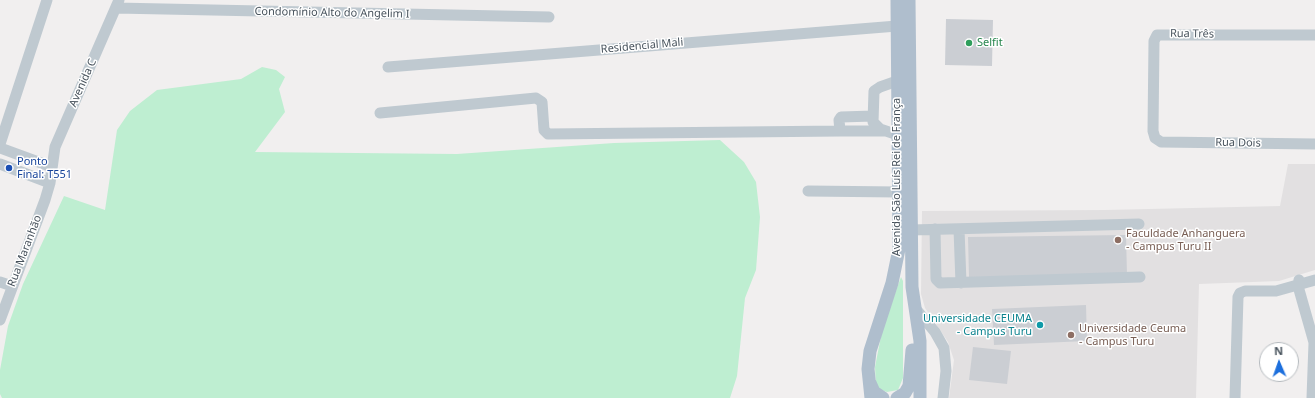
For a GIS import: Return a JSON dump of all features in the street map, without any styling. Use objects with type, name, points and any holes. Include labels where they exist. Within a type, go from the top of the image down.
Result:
[{"type":"main road","name":"Avenida São Luís Rei de França","points":[[871,398],[869,360],[872,340],[892,283],[898,259],[896,0]]},
{"type":"main road","name":"Avenida São Luís Rei de França","points":[[909,0],[912,287],[920,341],[920,398]]},
{"type":"main road","points":[[897,398],[907,390],[911,379],[915,308]]},
{"type":"main road","points":[[869,379],[874,392],[883,398]]},
{"type":"street","points":[[0,144],[47,0]]},
{"type":"street","name":"Condomínio Alto do Angelim I","points":[[117,4],[549,17]]},
{"type":"street","name":"Avenida C","points":[[50,183],[55,147],[117,4]]},
{"type":"street","name":"Residencial Mali","points":[[388,67],[897,26]]},
{"type":"street","name":"Rua Três","points":[[1161,142],[1155,138],[1153,131],[1154,41],[1157,35],[1315,35]]},
{"type":"street","points":[[883,131],[874,125],[874,91],[880,87],[897,81]]},
{"type":"street","points":[[380,113],[536,98],[542,102],[544,130],[548,134],[883,131],[898,135]]},
{"type":"street","points":[[840,131],[839,120],[841,117],[873,116]]},
{"type":"street","name":"Rua Dois","points":[[1161,142],[1315,144]]},
{"type":"street","points":[[0,148],[52,167]]},
{"type":"street","points":[[0,164],[50,183]]},
{"type":"street","name":"Rua Maranhão","points":[[0,320],[50,183]]},
{"type":"street","points":[[808,191],[898,192]]},
{"type":"street","points":[[911,230],[1139,224]]},
{"type":"street","points":[[935,229],[936,279],[940,283],[1140,277]]},
{"type":"street","points":[[959,229],[961,283]]},
{"type":"street","points":[[1312,398],[1314,345],[1298,286],[1299,280],[1315,274]]},
{"type":"street","points":[[1235,398],[1238,297],[1240,294],[1245,291],[1276,291],[1315,280]]},
{"type":"street","points":[[0,282],[12,286]]},
{"type":"street","points":[[915,308],[935,332],[944,348],[946,371],[943,398]]},
{"type":"shaded area","points":[[1288,164],[1315,164],[1315,270],[1279,281],[1199,284],[1196,398],[949,398],[954,360],[948,342],[925,308],[921,294],[922,211],[1105,210],[1280,206]]},
{"type":"green space","points":[[262,67],[276,70],[285,77],[279,89],[285,112],[255,152],[457,154],[614,143],[720,140],[744,162],[756,182],[760,217],[756,270],[745,298],[737,376],[730,398],[2,398],[0,394],[0,370],[8,326],[23,284],[64,196],[105,210],[117,130],[130,111],[157,90],[241,79]]},
{"type":"green space","points":[[901,277],[903,281],[903,378],[898,390],[887,392],[879,389],[876,385],[875,367],[883,326]]},
{"type":"building","name":"Selfit","points":[[946,19],[993,20],[992,66],[945,65]]},
{"type":"building","points":[[1126,235],[1127,275],[969,277],[968,237]]},
{"type":"building","name":"Universidade CEUMA - Campus Turu","points":[[1086,305],[1087,341],[994,345],[992,309]]},
{"type":"building","name":"Universidade CEUMA - Campus Turu","points":[[973,347],[1011,351],[1007,384],[969,380]]},
{"type":"place","name":"Selfit","points":[[969,43]]},
{"type":"place","name":"Ponto Final: T551","points":[[9,168]]},
{"type":"place","name":"Faculdade Anhanguera - Campus Turu II","points":[[1118,240]]},
{"type":"place","name":"Universidade CEUMA - Campus Turu","points":[[1040,325]]},
{"type":"place","name":"Universidade Ceuma - Campus Turu","points":[[1071,335]]}]
